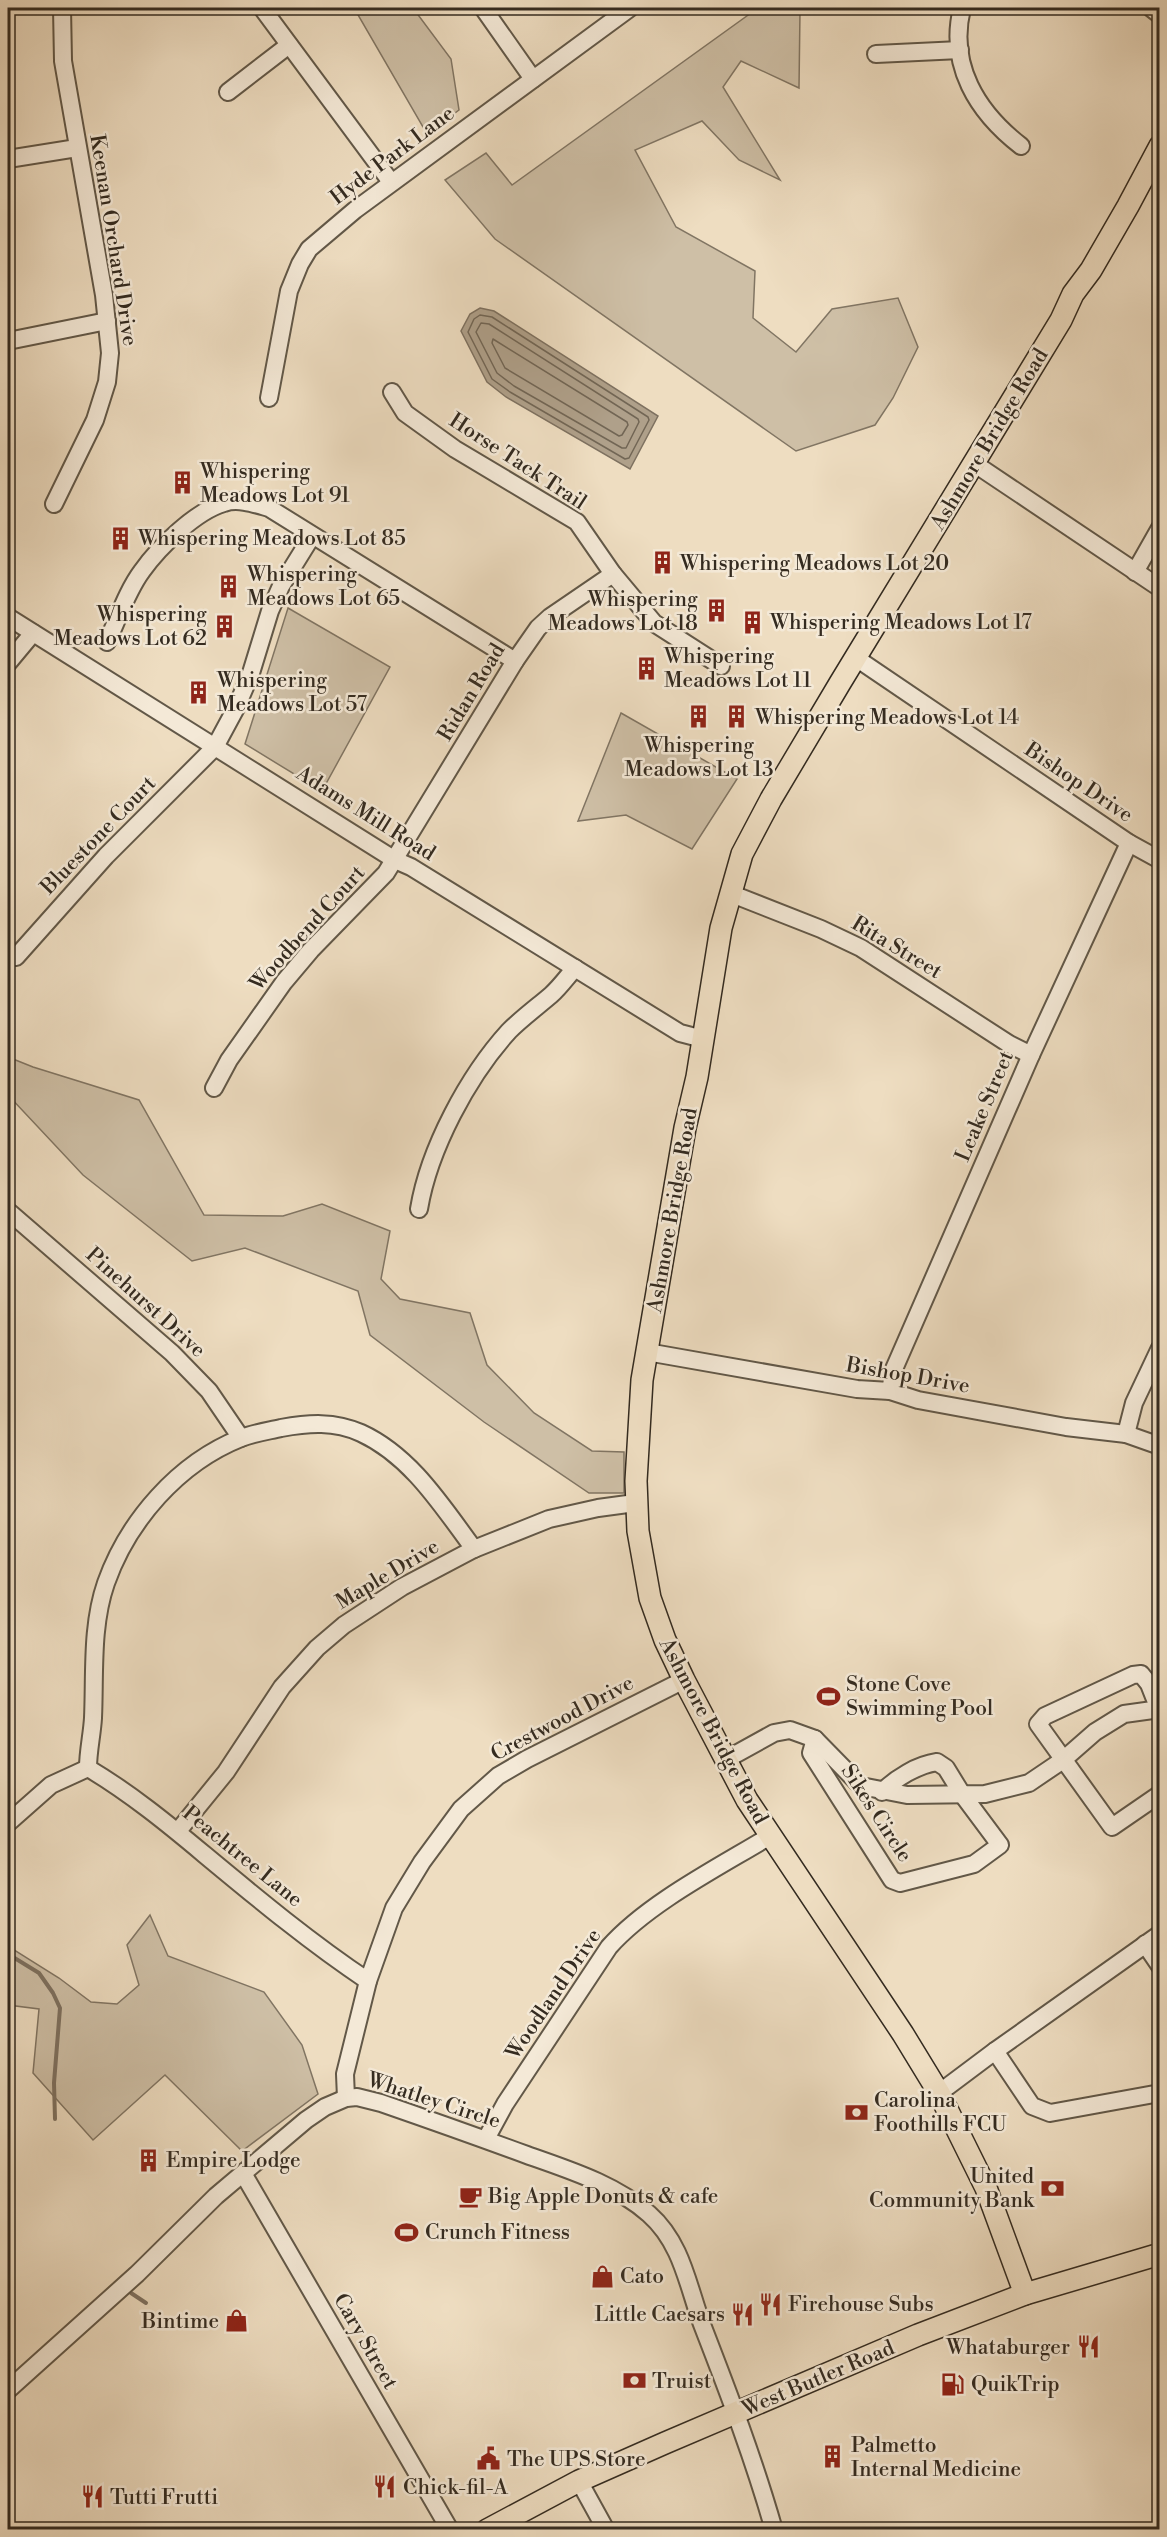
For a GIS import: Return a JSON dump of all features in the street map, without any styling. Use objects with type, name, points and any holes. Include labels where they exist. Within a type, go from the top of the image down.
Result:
[{"type":"main road","name":"Ashmore Bridge Road","points":[[1025,2294],[986,2187],[939,2093],[903,2034],[770,1836],[684,1680],[665,1640],[650,1598],[642,1562],[636,1503],[639,1407],[685,1128],[704,1039],[721,928],[742,855],[754,828],[975,464],[1061,320],[1073,294],[1096,261],[1128,206],[1152,177],[1160,146]]},
{"type":"main road","name":"West Butler Road","points":[[487,2529],[579,2481],[800,2384],[1025,2294],[1160,2254]]},
{"type":"street","name":"Keenan Orchard Drive","points":[[54,504],[92,429],[102,403],[110,353],[107,321],[63,61],[62,8]]},
{"type":"street","points":[[262,8],[392,182]]},
{"type":"street","points":[[483,8],[533,79]]},
{"type":"street","name":"Hyde Park Lane","points":[[269,398],[293,279],[300,264],[322,236],[630,8]]},
{"type":"street","points":[[962,8],[960,50],[964,72],[978,102],[999,129],[1021,146]]},
{"type":"street","points":[[1151,8],[1160,15]]},
{"type":"street","points":[[228,92],[289,45]]},
{"type":"street","points":[[876,54],[960,50]]},
{"type":"street","points":[[8,159],[77,148]]},
{"type":"street","points":[[8,341],[107,321]]},
{"type":"street","name":"Horse Tack Trail","points":[[392,392],[405,412],[455,449],[577,522],[613,574],[654,623],[722,666]]},
{"type":"street","points":[[975,464],[1160,588]]},
{"type":"street","points":[[107,642],[142,571],[166,544],[197,516],[225,502],[246,502],[269,508],[515,661]]},
{"type":"street","points":[[1135,572],[1160,528]]},
{"type":"street","name":"Bluestone Court","points":[[16,957],[106,856],[215,747],[236,708],[251,673],[270,611],[281,586],[312,536]]},
{"type":"street","name":"Ridan Road","points":[[395,860],[515,661],[538,628],[550,617],[613,574]]},
{"type":"street","name":"Adams Mill Road","points":[[8,617],[395,860],[411,867],[680,1033],[704,1039]]},
{"type":"street","points":[[8,663],[33,633]]},
{"type":"street","name":"Bishop Drive","points":[[856,658],[1018,769],[1160,861]]},
{"type":"street","name":"Leake Street","points":[[890,1391],[894,1369],[1031,1055],[1129,843]]},
{"type":"street","name":"Woodbend Court","points":[[214,1088],[229,1060],[284,981],[386,873],[395,860]]},
{"type":"street","name":"Rita Street","points":[[732,894],[821,929],[861,948],[1009,1044],[1031,1055]]},
{"type":"street","points":[[419,1209],[428,1170],[475,1075],[511,1030],[553,993],[575,968]]},
{"type":"street","name":"Pinehurst Drive","points":[[8,1211],[172,1353],[209,1391],[241,1438]]},
{"type":"street","points":[[1126,1434],[1134,1403],[1160,1348]]},
{"type":"street","name":"Bishop Drive","points":[[647,1352],[857,1389],[890,1391],[918,1400],[1066,1427],[1126,1434],[1160,1446]]},
{"type":"street","points":[[8,1823],[51,1785],[88,1768],[93,1723],[97,1620],[113,1566],[133,1529],[160,1494],[187,1470],[241,1438],[316,1423],[341,1426],[362,1434],[388,1449],[410,1469],[474,1549]]},
{"type":"street","name":"Maple Drive","points":[[178,1831],[226,1772],[282,1687],[317,1648],[344,1625],[374,1604],[474,1549],[549,1519],[597,1508],[636,1503]]},
{"type":"street","points":[[727,1760],[774,1733],[790,1730],[815,1738],[861,1786],[882,1792],[907,1795],[985,1794],[1029,1783],[1063,1760],[1095,1732],[1124,1714],[1159,1710],[1149,1684],[1141,1674],[1045,1716],[1038,1724],[1063,1760],[1112,1827],[1160,1794]]},
{"type":"street","name":"Crestwood Drive","points":[[345,2098],[345,2074],[368,1981],[394,1908],[447,1826],[475,1795],[498,1776],[527,1759],[684,1680]]},
{"type":"street","name":"Sikes Circle","points":[[815,1738],[812,1753],[892,1880],[900,1883],[974,1864],[1000,1845],[962,1794]]},
{"type":"street","points":[[882,1792],[892,1782],[925,1764],[937,1762],[946,1768],[962,1794]]},
{"type":"street","name":"Peachtree Lane","points":[[88,1768],[119,1786],[178,1831],[327,1954],[368,1981]]},
{"type":"street","name":"Woodland Drive","points":[[486,2139],[505,2104],[609,1947],[620,1935],[647,1912],[770,1836]]},
{"type":"street","points":[[939,2093],[1160,1934]]},
{"type":"street","points":[[1145,1944],[1160,1966]]},
{"type":"street","points":[[995,2051],[1032,2106],[1041,2112],[1050,2114],[1160,2093]]},
{"type":"street","name":"Whatley Circle","points":[[8,2390],[137,2274],[216,2196],[244,2175],[306,2120],[325,2107],[345,2098],[357,2097],[486,2139],[605,2186],[639,2206],[659,2224],[681,2259],[703,2328],[760,2482],[774,2529]]},
{"type":"street","name":"Cary Street","points":[[244,2175],[450,2529]]},
{"type":"street","points":[[579,2481],[606,2529]]},
{"type":"shaded area","points":[[354,8],[413,8],[451,59],[459,110],[427,134]]},
{"type":"shaded area","points":[[758,8],[806,8],[800,11],[799,88],[741,61],[723,87],[780,180],[739,160],[702,121],[635,150],[676,227],[755,271],[753,318],[796,352],[832,309],[898,298],[918,347],[893,398],[875,425],[796,451],[495,239],[445,180],[486,153],[512,185]]},
{"type":"shaded area","points":[[288,608],[390,667],[322,791],[245,744]]},
{"type":"shaded area","points":[[621,713],[737,779],[692,849],[626,815],[578,821]]},
{"type":"shaded area","points":[[8,1057],[139,1100],[204,1215],[283,1216],[322,1204],[390,1231],[381,1279],[400,1299],[470,1313],[487,1365],[534,1413],[592,1451],[624,1452],[624,1493],[589,1493],[484,1422],[370,1335],[358,1291],[245,1248],[192,1261],[83,1175],[8,1095]]},
{"type":"shaded area","points":[[150,1915],[168,1956],[264,1992],[302,2045],[318,2094],[242,2151],[165,2075],[93,2140],[33,2073],[39,2009],[8,2005],[8,1946],[59,1978],[91,2002],[117,2004],[139,1985],[127,1945]]},
{"type":"water","points":[[480,308],[494,311],[658,416],[630,469],[506,397],[487,382],[461,331],[470,314]]},
{"type":"water","points":[[1005,2523],[1025,2526],[1024,2529],[916,2529]]},
{"type":"waterway","points":[[8,1954],[39,1973],[60,2008],[54,2083],[55,2119]]},
{"type":"waterway","points":[[131,2293],[146,2303]]},
{"type":"place","name":"Whispering Meadows Lot 91","points":[[182,483]]},
{"type":"place","name":"Whispering Meadows Lot 85","points":[[120,538]]},
{"type":"place","name":"Whispering Meadows Lot 20","points":[[662,563]]},
{"type":"place","name":"Whispering Meadows Lot 65","points":[[229,586]]},
{"type":"place","name":"Whispering Meadows Lot 18","points":[[716,611]]},
{"type":"place","name":"Whispering Meadows Lot 17","points":[[752,622]]},
{"type":"place","name":"Whispering Meadows Lot 62","points":[[225,626]]},
{"type":"place","name":"Whispering Meadows Lot 11","points":[[646,668]]},
{"type":"place","name":"Whispering Meadows Lot 57","points":[[199,692]]},
{"type":"place","name":"Whispering Meadows Lot 13","points":[[699,717]]},
{"type":"place","name":"Whispering Meadows Lot 14","points":[[737,717]]},
{"type":"place","name":"Stone Cove Swimming Pool","points":[[828,1696]]},
{"type":"place","name":"Carolina Foothills FCU","points":[[856,2112]]},
{"type":"place","name":"Empire Lodge","points":[[148,2160]]},
{"type":"place","name":"United Community Bank","points":[[1052,2188]]},
{"type":"place","name":"Big Apple Donuts & cafe","points":[[470,2196]]},
{"type":"place","name":"Crunch Fitness","points":[[407,2232]]},
{"type":"place","name":"Cato","points":[[602,2276]]},
{"type":"place","name":"Firehouse Subs","points":[[770,2304]]},
{"type":"place","name":"Little Caesars","points":[[743,2314]]},
{"type":"place","name":"Bintime","points":[[237,2321]]},
{"type":"place","name":"Whataburger","points":[[1088,2347]]},
{"type":"place","name":"Truist","points":[[634,2381]]},
{"type":"place","name":"QuikTrip","points":[[953,2384]]},
{"type":"place","name":"Palmetto Internal Medicine","points":[[833,2457]]},
{"type":"place","name":"The UPS Store","points":[[489,2459]]},
{"type":"place","name":"Chick-fil-A","points":[[385,2487]]},
{"type":"place","name":"Tutti Frutti","points":[[92,2497]]}]
